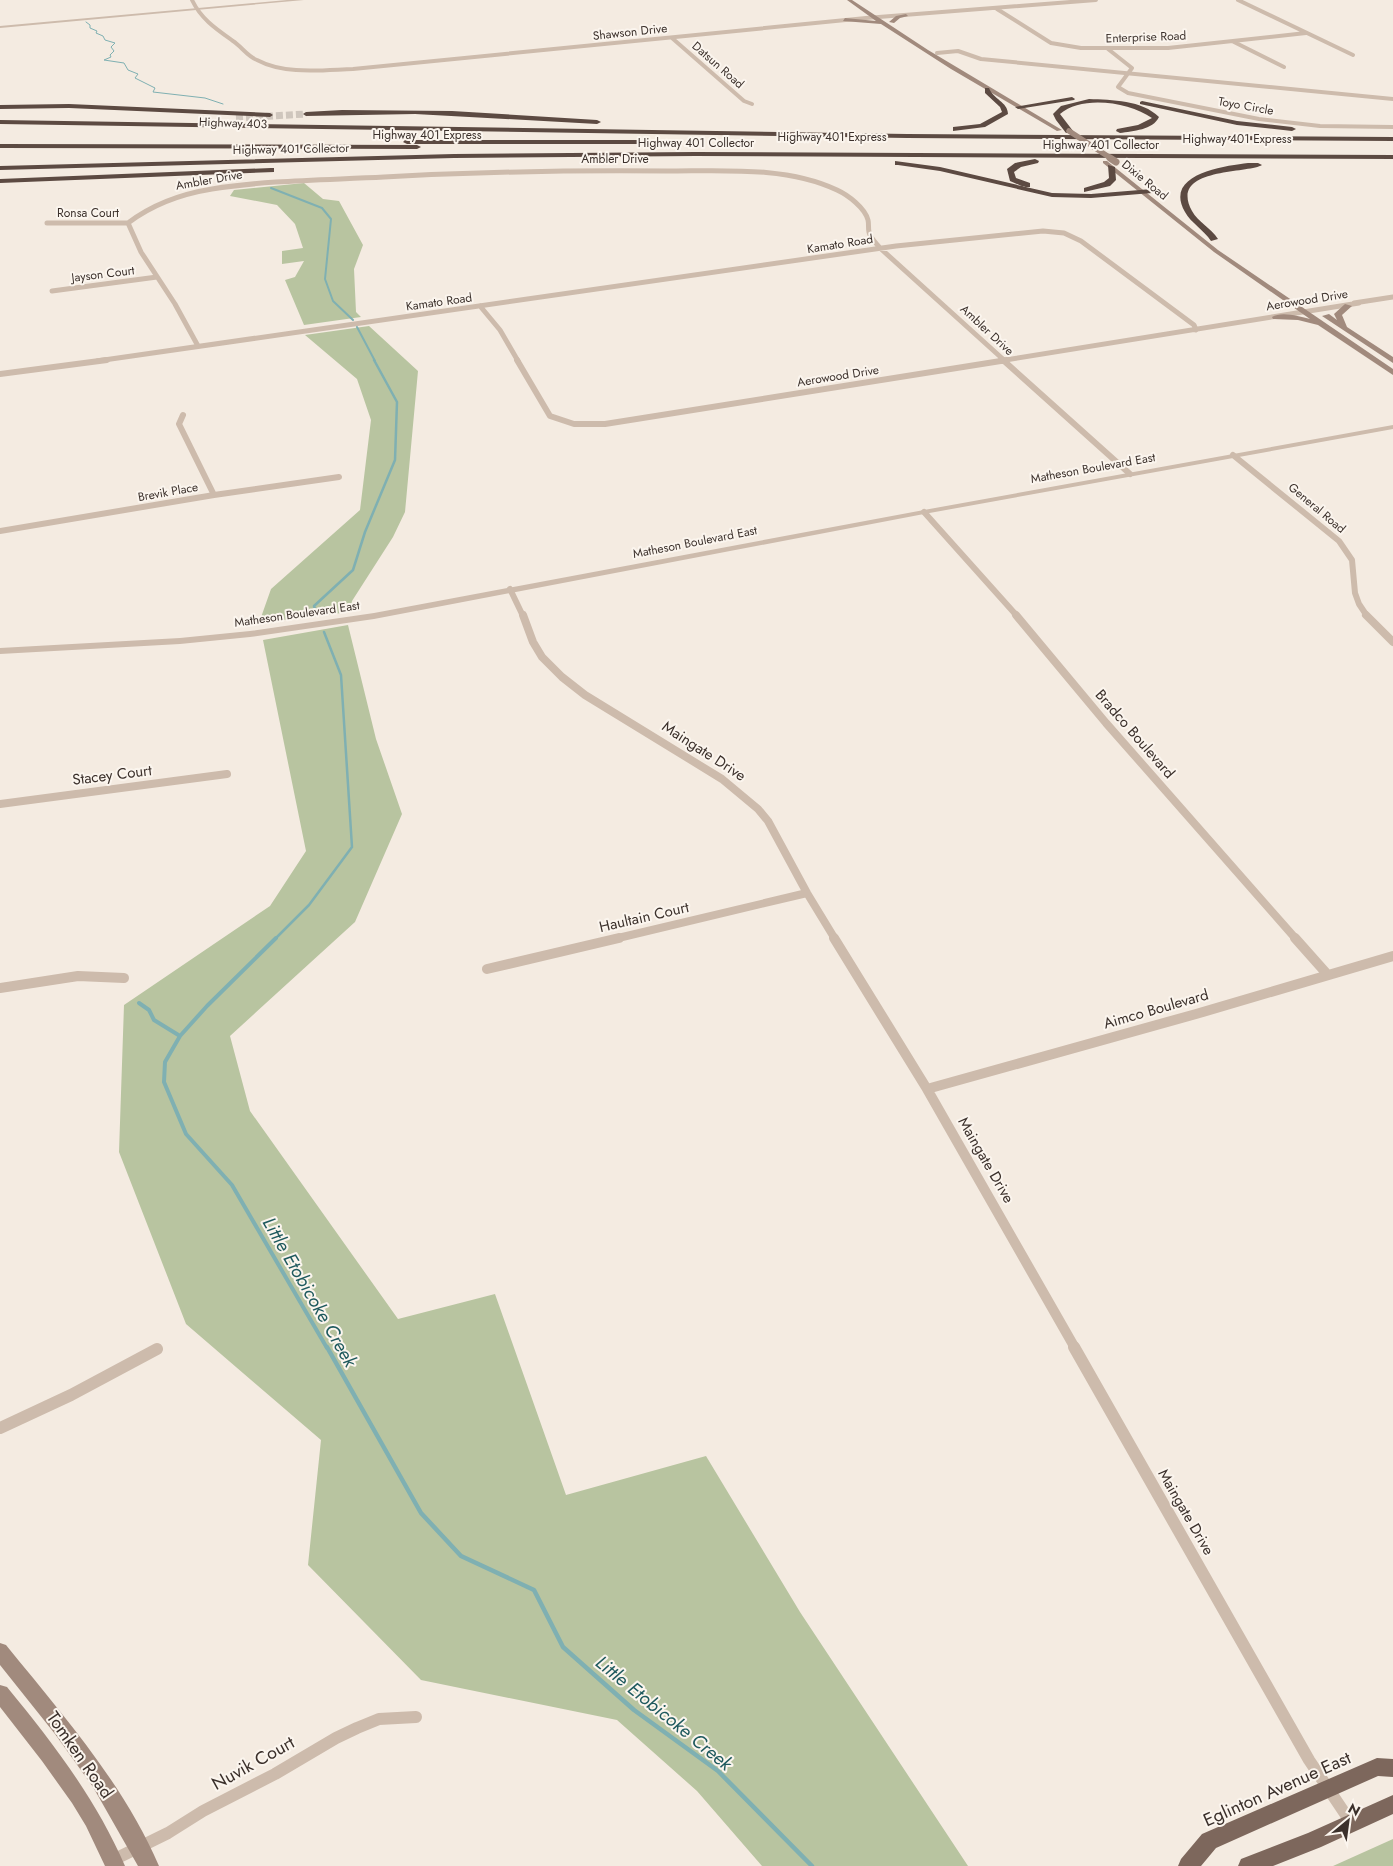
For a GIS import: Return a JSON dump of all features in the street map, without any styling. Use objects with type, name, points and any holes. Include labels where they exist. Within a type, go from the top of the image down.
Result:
[{"type":"highway","points":[[841,131],[958,129],[983,125],[999,120],[1006,113],[1003,106],[987,92],[987,89]]},
{"type":"highway","points":[[1018,107],[1067,99],[1104,98],[1141,103],[1258,126],[1393,134]]},
{"type":"highway","points":[[619,123],[841,131],[1102,132],[1140,127],[1154,122],[1156,117],[1148,111],[1130,105],[1100,102],[1078,104],[1064,107],[1056,114],[1069,131]]},
{"type":"highway","points":[[0,107],[69,106],[234,116]]},
{"type":"highway","points":[[608,131],[304,115],[406,111],[610,122]]},
{"type":"highway","points":[[0,113],[75,112],[282,116]]},
{"type":"highway","points":[[24,122],[234,116]]},
{"type":"highway","name":"Highway 401 Collector","points":[[0,122],[1014,138],[1393,138]]},
{"type":"highway","points":[[0,130],[118,131]]},
{"type":"highway","points":[[367,138],[466,142]]},
{"type":"highway","name":"Highway 401 Express","points":[[0,140],[650,142]]},
{"type":"highway","name":"Highway 401 Express","points":[[787,142],[1393,144]]},
{"type":"highway","name":"Highway 401 Express","points":[[0,146],[1393,150]]},
{"type":"highway","name":"Highway 403","points":[[0,152],[225,146]]},
{"type":"highway","name":"Highway 401 Collector","points":[[0,168],[454,156],[695,154],[1393,156]]},
{"type":"highway","points":[[1111,164],[1113,178],[1110,182],[1095,188],[1078,190],[1054,190],[1030,186],[1013,179],[1010,172],[1018,165],[1039,160],[1169,156]]},
{"type":"highway","points":[[0,177],[330,159]]},
{"type":"highway","points":[[301,169],[548,160],[850,160],[886,162],[940,169],[1052,195],[1091,196],[1152,191]]},
{"type":"highway","points":[[1214,240],[1211,234],[1188,212],[1185,203],[1184,193],[1188,184],[1199,176],[1219,170],[1251,165],[1393,161]]},
{"type":"highway","points":[[0,181],[281,170]]},
{"type":"main road","name":"Dixie Road","points":[[849,0],[882,24],[987,89],[1059,130],[1111,164],[1152,191],[1222,245]]},
{"type":"main road","name":"Dixie Road","points":[[859,0],[937,53],[1069,131],[1216,251],[1393,373]]},
{"type":"main road","points":[[892,22],[898,17],[906,15]]},
{"type":"main road","points":[[845,20],[882,24]]},
{"type":"main road","points":[[1261,272],[1393,361]]},
{"type":"main road","points":[[1278,315],[1289,306],[1287,300]]},
{"type":"main road","points":[[1344,328],[1338,314],[1348,306]]},
{"type":"main road","points":[[1278,315],[1325,325]]},
{"type":"main road","name":"Tomken Road","points":[[0,1651],[64,1729],[94,1770],[140,1847],[149,1866]]},
{"type":"main road","name":"Tomken Road","points":[[0,1694],[54,1759],[88,1811],[114,1863]]},
{"type":"main road","name":"Eglinton Avenue East","points":[[1188,1866],[1208,1841],[1377,1767],[1393,1768]]},
{"type":"main road","points":[[1248,1866],[1352,1824],[1393,1804]]},
{"type":"street","name":"Shawson Drive","points":[[192,0],[195,10],[212,27],[236,42],[258,61],[302,69],[352,69],[873,17],[1096,0]]},
{"type":"street","points":[[0,27],[302,0]]},
{"type":"street","points":[[1238,0],[1353,55]]},
{"type":"street","name":"Enterprise Road","points":[[996,9],[1057,45],[1108,49],[1168,48],[1306,33]]},
{"type":"street","name":"Datsun Road","points":[[672,38],[744,101],[752,104]]},
{"type":"street","points":[[1234,42],[1284,68]]},
{"type":"street","points":[[1108,49],[1132,68],[1130,72]]},
{"type":"street","name":"Toyo Circle","points":[[937,53],[958,51],[981,59],[1393,99]]},
{"type":"street","name":"Toyo Circle","points":[[1130,72],[1118,86],[1122,90],[1140,96],[1285,123],[1343,127],[1393,127]]},
{"type":"street","name":"Ambler Drive","points":[[128,223],[145,210],[172,198],[212,188],[253,184],[466,173],[745,171],[803,178],[838,190],[852,200],[864,212],[868,219],[869,234],[880,248],[1130,474]]},
{"type":"street","name":"Ronsa Court","points":[[47,223],[128,223]]},
{"type":"street","points":[[128,223],[130,232],[171,297],[198,346]]},
{"type":"street","name":"Kamato Road","points":[[0,374],[880,248],[899,248],[1042,233],[1062,235],[1073,240],[1177,320],[1196,330]]},
{"type":"street","name":"Jayson Court","points":[[52,291],[157,277]]},
{"type":"street","name":"Aerowood Drive","points":[[480,306],[500,330],[550,416],[574,424],[605,424],[1393,297]]},
{"type":"street","name":"Aerowood Drive","points":[[1315,309],[1359,303]]},
{"type":"street","points":[[183,415],[179,424],[214,495]]},
{"type":"street","name":"Matheson Boulevard East","points":[[0,651],[132,644],[250,634],[374,616],[510,589],[1392,426]]},
{"type":"street","name":"General Road","points":[[1233,455],[1339,540],[1352,560],[1354,586],[1359,604],[1369,619],[1393,642]]},
{"type":"street","name":"Brevik Place","points":[[0,531],[214,495],[340,477]]},
{"type":"street","name":"Bradco Boulevard","points":[[924,512],[998,593],[1106,722],[1326,974]]},
{"type":"street","name":"Maingate Drive","points":[[510,589],[521,610],[533,642],[552,667],[585,695],[722,779],[746,798],[768,822],[807,893],[927,1089],[1101,1398],[1309,1760],[1352,1824]]},
{"type":"street","name":"Stacey Court","points":[[0,804],[227,774]]},
{"type":"street","name":"Haultain Court","points":[[487,969],[807,893]]},
{"type":"street","name":"Aimco Boulevard","points":[[927,1089],[1196,1014],[1326,974],[1393,956]]},
{"type":"street","points":[[0,988],[82,975],[107,975],[124,978]]},
{"type":"street","points":[[0,1428],[71,1396],[158,1349]]},
{"type":"street","name":"Nuvik Court","points":[[114,1863],[203,1811],[275,1774],[336,1738],[379,1719],[416,1717]]},
{"type":"green space","points":[[304,183],[323,199],[339,201],[363,245],[354,269],[356,312],[361,317],[304,325],[285,280],[295,277],[304,261],[282,264],[282,251],[303,248],[295,224],[277,205],[230,196],[234,190]]},
{"type":"green space","points":[[369,326],[418,371],[405,512],[393,537],[352,601],[350,612],[259,623],[271,589],[360,510],[371,420],[357,379],[305,335]]},
{"type":"green space","points":[[348,625],[376,739],[402,814],[355,922],[230,1036],[250,1111],[398,1319],[495,1294],[566,1495],[706,1456],[800,1612],[968,1866],[762,1866],[697,1791],[617,1720],[421,1680],[308,1565],[321,1440],[186,1324],[119,1152],[124,1005],[270,906],[306,851],[263,640]]},
{"type":"green space","points":[[1393,1839],[1393,1866],[1333,1866]]},
{"type":"waterway","points":[[86,22],[90,25],[90,28],[97,31],[96,33],[103,36],[105,40],[115,43],[111,47],[114,51],[110,55],[111,57],[104,60],[124,63],[128,70],[138,74],[135,78],[155,88],[153,92],[205,98],[223,104]]},
{"type":"waterway","name":"Little Etobicoke Creek","points":[[271,188],[322,208],[331,219],[325,279],[333,301],[353,320]]},
{"type":"waterway","name":"Little Etobicoke Creek","points":[[357,327],[375,361]]},
{"type":"waterway","name":"Little Etobicoke Creek","points":[[316,612],[314,606],[353,570],[365,532],[395,460],[397,402],[374,360]]},
{"type":"waterway","name":"Little Etobicoke Creek","points":[[276,938],[309,905],[352,847],[341,675],[324,632]]},
{"type":"waterway","name":"Little Etobicoke Creek","points":[[180,1036],[207,1006],[276,938]]},
{"type":"waterway","points":[[139,1003],[149,1010],[154,1020],[180,1036]]},
{"type":"waterway","name":"Little Etobicoke Creek","points":[[180,1036],[165,1062],[164,1082],[186,1134],[232,1185],[327,1348]]},
{"type":"waterway","name":"Little Etobicoke Creek","points":[[327,1347],[421,1513],[461,1556],[534,1590],[563,1647],[634,1710],[718,1771],[812,1866]]},
{"type":"tunnel","points":[[236,118],[306,114]]}]
